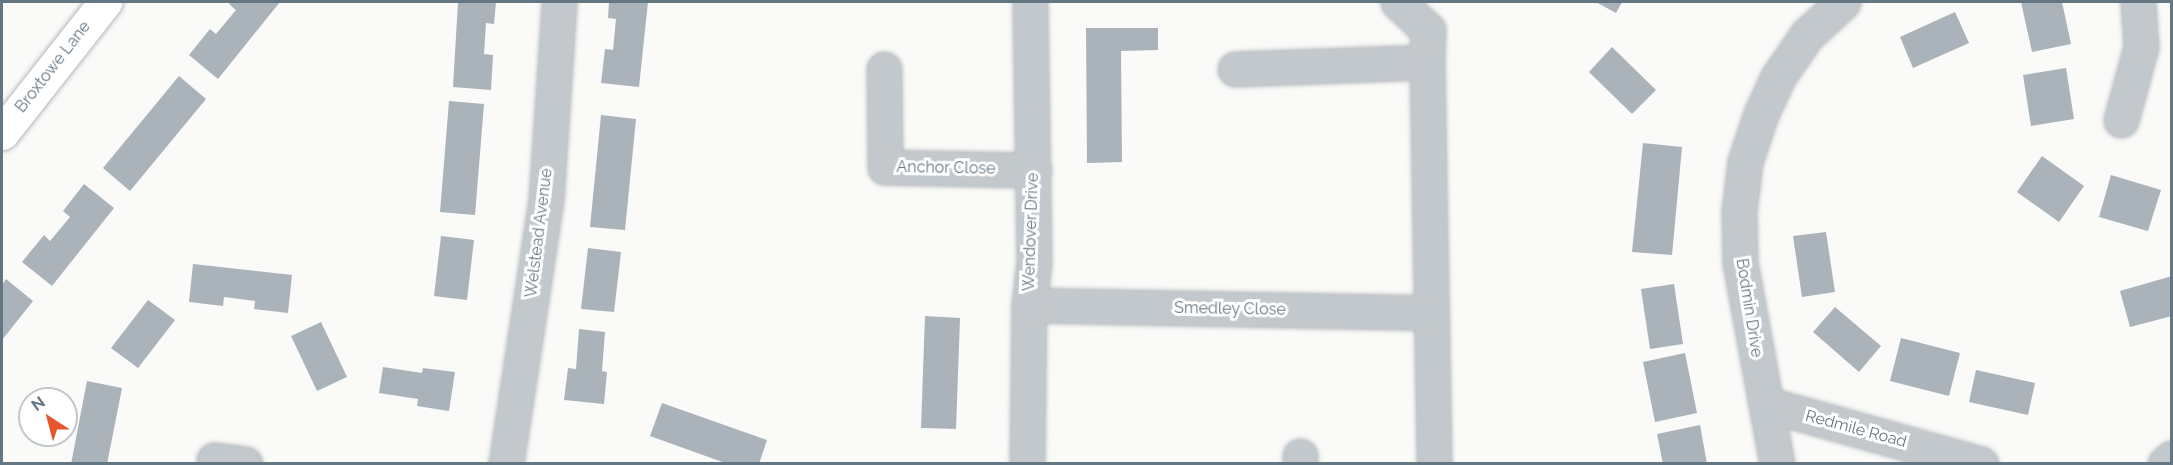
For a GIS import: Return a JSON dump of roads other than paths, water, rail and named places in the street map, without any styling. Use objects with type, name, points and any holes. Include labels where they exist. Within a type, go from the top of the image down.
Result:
[{"type":"main road","name":"Broxtowe Lane","points":[[2,133],[105,2]]},
{"type":"street","name":"Welstead Avenue","points":[[506,464],[546,200],[559,2]]},
{"type":"street","name":"Wendover Drive","points":[[1027,464],[1029,305],[1034,261],[1030,2]]},
{"type":"street","points":[[1398,2],[1428,30],[1412,63],[1430,312],[1434,464]]},
{"type":"street","name":"Bodmin Drive","points":[[1777,464],[1740,262],[1739,211],[1745,162],[1761,114],[1778,77],[1807,35],[1843,2]]},
{"type":"street","points":[[2121,120],[2141,47],[2138,2]]},
{"type":"street","points":[[1235,69],[1412,63]]},
{"type":"street","name":"Anchor Close","points":[[884,69],[885,167],[1034,170]]},
{"type":"street","name":"Smedley Close","points":[[1029,305],[1430,312]]},
{"type":"street","name":"Redmile Road","points":[[1766,405],[1981,464]]},
{"type":"street","points":[[2165,464],[2172,458]]}]
